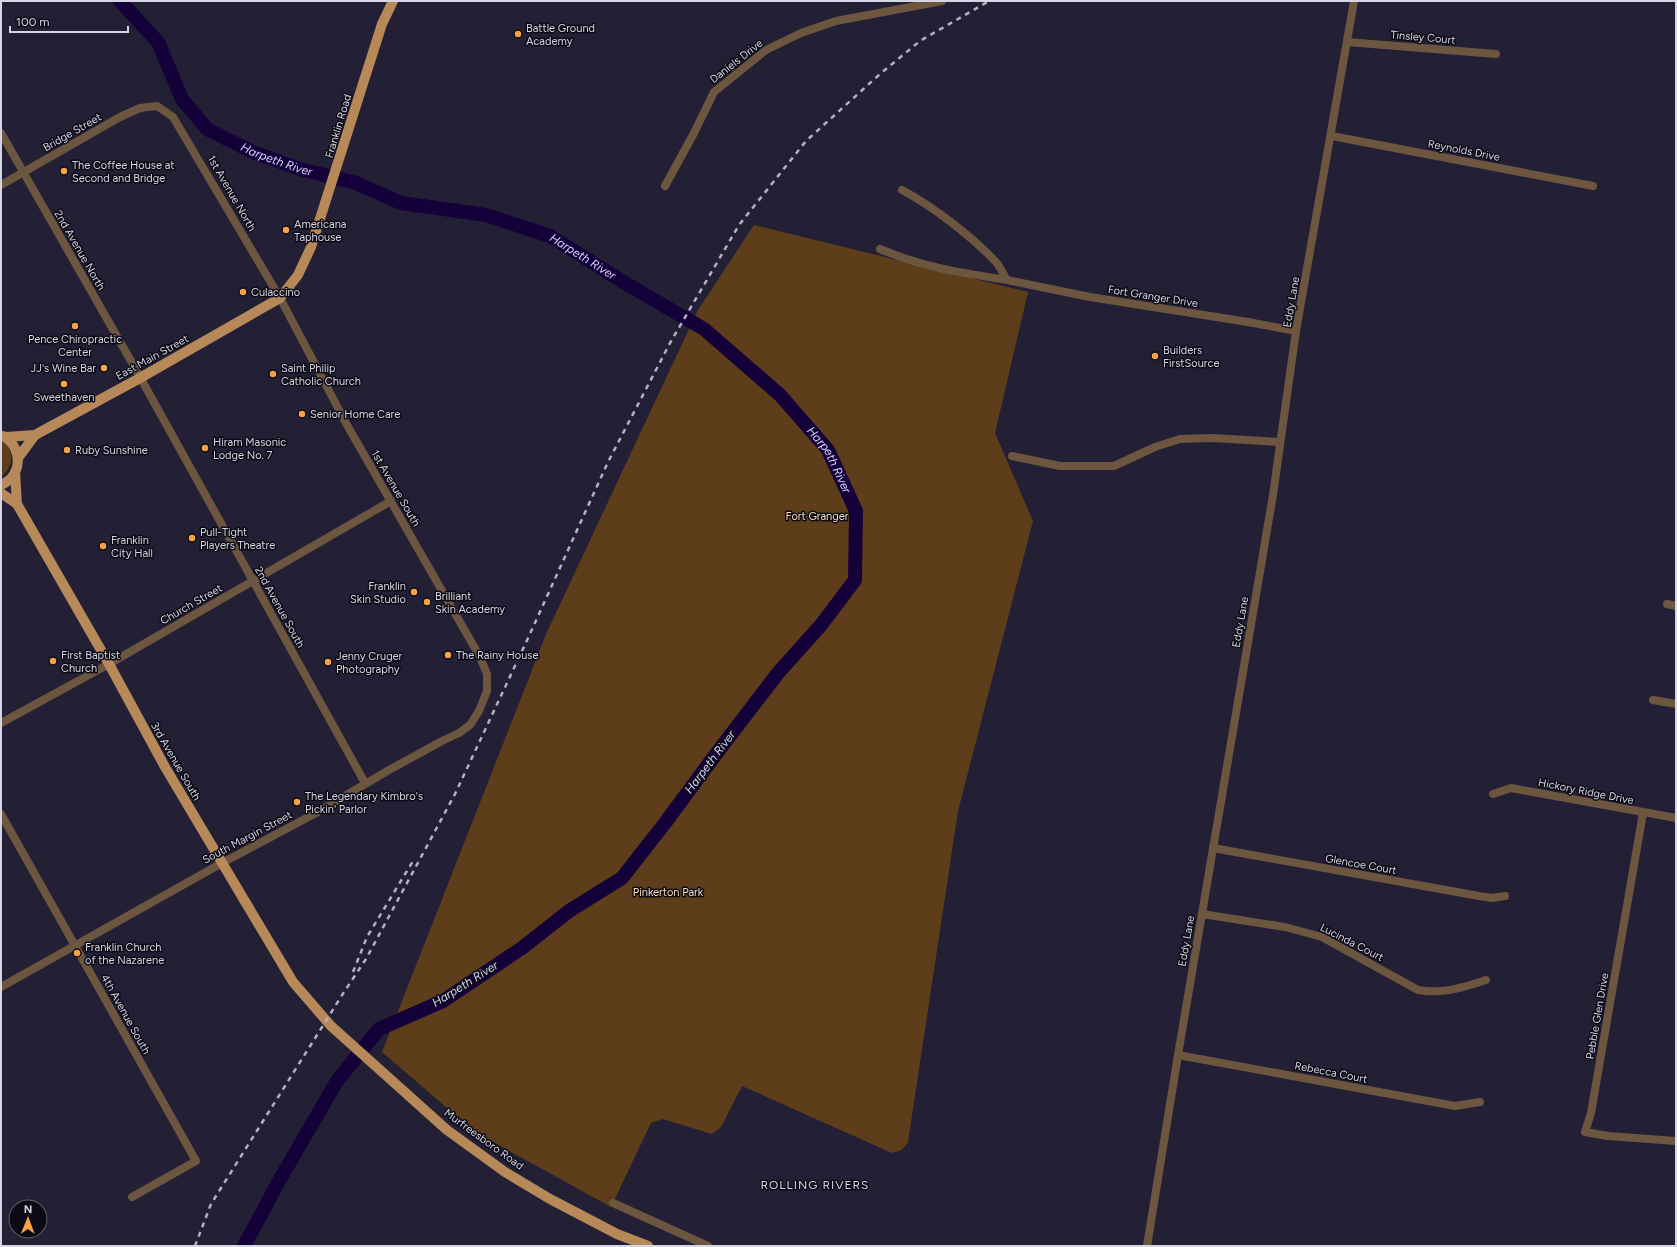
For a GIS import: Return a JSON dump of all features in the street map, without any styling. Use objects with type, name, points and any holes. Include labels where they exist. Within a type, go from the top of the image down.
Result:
[{"type":"main road","name":"Franklin Road","points":[[280,298],[298,275],[311,247],[352,123],[382,24],[393,1]]},
{"type":"main road","name":"East Main Street","points":[[3,436],[34,435],[140,378],[280,298]]},
{"type":"main road","name":"East Main Street","points":[[18,458],[34,435]]},
{"type":"main road","points":[[3,436],[15,447],[18,458]]},
{"type":"main road","name":"3rd Avenue South","points":[[17,504],[15,472],[18,458]]},
{"type":"main road","points":[[1,485],[10,480],[15,472]]},
{"type":"main road","name":"3rd Avenue South","points":[[1,493],[17,504],[165,767],[293,982],[329,1024]]},
{"type":"main road","name":"Murfreesboro Road","points":[[329,1024],[447,1130],[505,1172],[617,1234],[648,1246]]},
{"type":"street","name":"Daniels Drive","points":[[665,186],[694,133],[714,92],[766,50],[801,33],[836,21],[942,1]]},
{"type":"street","name":"Eddy Lane","points":[[1147,1246],[1273,495],[1296,332],[1332,136],[1354,1]]},
{"type":"street","name":"Tinsley Court","points":[[1347,42],[1496,54]]},
{"type":"street","name":"Bridge Street","points":[[1,185],[120,117],[140,108],[157,106]]},
{"type":"street","name":"1st Avenue North","points":[[157,106],[173,117],[184,134],[280,298]]},
{"type":"street","name":"2nd Avenue North","points":[[1,133],[140,378]]},
{"type":"street","name":"Reynolds Drive","points":[[1332,136],[1593,186]]},
{"type":"street","points":[[902,190],[916,198],[966,235],[996,262],[1007,280]]},
{"type":"street","name":"Fort Granger Drive","points":[[880,249],[905,260],[953,272],[1007,280],[1090,297],[1248,322],[1296,332]]},
{"type":"street","name":"1st Avenue South","points":[[280,298],[344,419],[480,657],[487,674],[487,691]]},
{"type":"street","name":"2nd Avenue South","points":[[140,378],[365,783]]},
{"type":"street","points":[[1012,456],[1060,466],[1114,466],[1155,447],[1180,439],[1212,438],[1280,442]]},
{"type":"street","name":"Church Street","points":[[1,723],[108,664],[391,501]]},
{"type":"street","points":[[1667,604],[1676,606]]},
{"type":"street","name":"South Margin Street","points":[[1,987],[222,863],[316,813],[365,783],[442,740],[459,734],[470,725],[479,711],[487,691]]},
{"type":"street","points":[[1653,700],[1676,704]]},
{"type":"street","name":"Hickory Ridge Drive","points":[[1493,794],[1511,788],[1676,818]]},
{"type":"street","name":"Pebble Glen Drive","points":[[1643,813],[1591,1113],[1585,1132],[1608,1136],[1676,1141]]},
{"type":"street","name":"4th Avenue South","points":[[1,814],[196,1161],[132,1197]]},
{"type":"street","name":"Glencoe Court","points":[[1213,848],[1479,896],[1492,898],[1505,896]]},
{"type":"street","name":"Lucinda Court","points":[[1202,914],[1285,927],[1322,937],[1418,990],[1448,992],[1486,980]]},
{"type":"street","name":"Rebecca Court","points":[[1178,1055],[1455,1106],[1480,1102]]},
{"type":"street","points":[[613,1203],[708,1246]]},
{"type":"green space","points":[[754,225],[1028,292],[995,433],[1033,521],[958,811],[908,1142],[902,1150],[892,1153],[742,1086],[721,1127],[712,1134],[663,1119],[651,1123],[611,1207],[475,1132],[382,1052],[547,632],[698,310]]},
{"type":"green space","points":[[1,441],[9,449],[11,459],[8,469],[1,477]]},
{"type":"waterway","name":"Harpeth River","points":[[120,1],[158,42],[182,99],[207,129],[253,152],[300,169],[356,183],[401,203],[486,215],[550,236],[625,283],[704,329],[780,395],[828,450],[856,511],[855,580],[821,625],[778,673],[622,878],[569,911],[522,948],[443,1001],[379,1029],[337,1081],[279,1181],[244,1246]]},
{"type":"railway","points":[[195,1246],[211,1204],[366,959],[455,794],[608,462],[670,343],[739,225],[806,141],[880,74],[920,41],[989,1]]},
{"type":"railway","points":[[353,972],[367,937],[413,861]]},
{"type":"place","name":"Battle Ground Academy","points":[[518,34]]},
{"type":"place","name":"The Coffee House at Second and Bridge","points":[[64,171]]},
{"type":"place","name":"Americana Taphouse","points":[[286,230]]},
{"type":"place","name":"Culaccino","points":[[243,292]]},
{"type":"place","name":"Pence Chiropractic Center","points":[[75,326]]},
{"type":"place","name":"Builders FirstSource","points":[[1155,356]]},
{"type":"place","name":"JJ's Wine Bar","points":[[104,368]]},
{"type":"place","name":"Saint Philip Catholic Church","points":[[273,374]]},
{"type":"place","name":"Sweethaven","points":[[64,384]]},
{"type":"place","name":"Senior Home Care","points":[[302,414]]},
{"type":"place","name":"Hiram Masonic Lodge No. 7","points":[[205,448]]},
{"type":"place","name":"Ruby Sunshine","points":[[67,450]]},
{"type":"place","name":"Pull-Tight Players Theatre","points":[[192,538]]},
{"type":"place","name":"Franklin City Hall","points":[[103,546]]},
{"type":"place","name":"Franklin Skin Studio","points":[[414,592]]},
{"type":"place","name":"Brilliant Skin Academy","points":[[427,602]]},
{"type":"place","name":"The Rainy House","points":[[448,655]]},
{"type":"place","name":"First Baptist Church","points":[[53,661]]},
{"type":"place","name":"Jenny Cruger Photography","points":[[328,662]]},
{"type":"place","name":"The Legendary Kimbro's Pickin' Parlor","points":[[297,802]]},
{"type":"place","name":"Franklin Church of the Nazarene","points":[[77,953]]},
{"type":"district","name":"ROLLING RIVERS","points":[[815,1185]]},
{"type":"park label","name":"Fort Granger","points":[[817,516]]},
{"type":"park label","name":"Pinkerton Park","points":[[668,892]]}]
